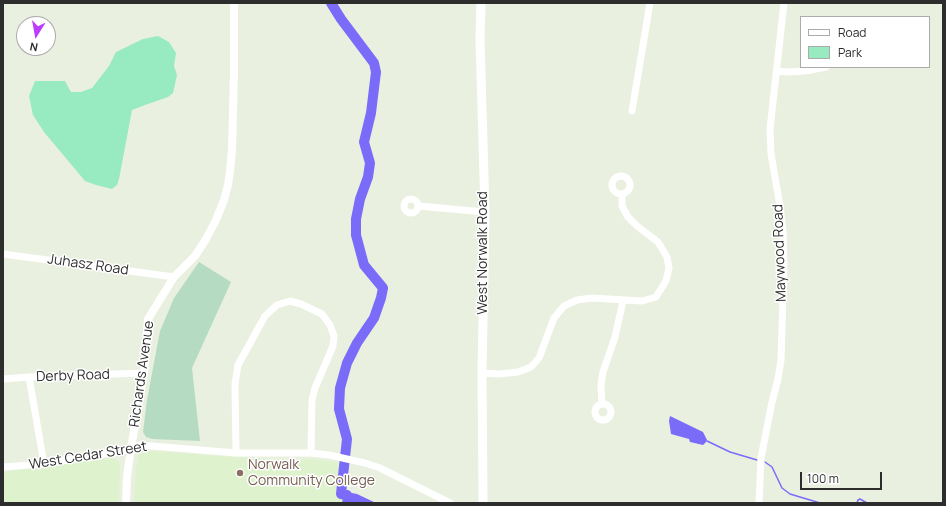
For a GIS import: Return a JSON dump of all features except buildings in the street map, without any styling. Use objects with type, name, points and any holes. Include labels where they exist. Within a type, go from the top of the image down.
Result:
[{"type":"main road","name":"West Norwalk Road","points":[[481,3],[480,102],[485,212],[482,373],[483,503]]},
{"type":"street","name":"Richards Avenue","points":[[126,503],[127,477],[131,448],[144,373],[148,319],[174,276],[195,256],[206,239],[216,220],[228,185],[232,150],[234,3]]},
{"type":"street","points":[[632,111],[650,3]]},
{"type":"street","name":"Maywood Road","points":[[759,503],[761,458],[778,379],[781,354],[784,266],[783,231],[773,168],[770,140],[770,119],[784,3]]},
{"type":"street","points":[[777,71],[805,71],[821,68]]},
{"type":"street","points":[[482,373],[499,374],[518,372],[531,367],[539,358],[554,318],[564,306],[577,300],[592,298],[642,301],[656,297],[666,281],[669,268],[667,257],[658,242],[628,217],[622,206],[622,194]]},
{"type":"street","points":[[418,206],[485,212]]},
{"type":"street","name":"Juhasz Road","points":[[3,254],[174,276]]},
{"type":"street","points":[[236,453],[234,384],[238,365],[265,316],[277,305],[290,301],[302,304],[322,314],[330,325],[334,336],[333,346],[312,400],[311,453]]},
{"type":"street","points":[[602,404],[601,385],[603,372],[615,337],[623,301]]},
{"type":"street","name":"Derby Road","points":[[3,379],[144,373]]},
{"type":"street","points":[[29,377],[44,464]]},
{"type":"street","name":"West Cedar Street","points":[[3,467],[44,464],[122,451],[140,445],[236,453],[311,453],[346,458],[380,468],[450,503]]},
{"type":"shaded area","points":[[199,262],[231,282],[192,368],[200,441],[152,439],[146,437],[143,432],[147,400],[160,331],[174,298]]},
{"type":"shaded area","points":[[670,416],[703,432],[707,440],[706,442],[703,445],[690,442],[689,439],[671,434],[669,421]]},
{"type":"shaded area","name":"Norwalk Community College","points":[[150,451],[264,459],[312,459],[346,463],[342,503],[134,503],[136,468],[139,455]]},
{"type":"shaded area","points":[[113,458],[119,462],[120,465],[119,503],[3,503],[3,472],[89,459]]},
{"type":"shaded area","points":[[352,493],[376,503],[342,503],[343,497]]},
{"type":"green space","points":[[158,36],[169,42],[176,53],[174,66],[177,75],[173,93],[168,97],[132,110],[117,185],[112,189],[85,181],[44,132],[33,115],[29,96],[35,81],[65,81],[71,92],[81,92],[92,88],[109,66],[116,52],[143,39]]},
{"type":"waterway","points":[[331,3],[374,63],[376,72],[371,113],[364,142],[370,163],[368,177],[360,199],[356,219],[356,235],[364,265],[383,288],[374,318],[357,343],[347,363],[340,388],[339,409],[347,439],[341,494],[347,495]]},
{"type":"waterway","points":[[707,441],[730,452],[757,460]]},
{"type":"waterway","points":[[765,462],[772,467],[782,488],[790,494],[820,503]]},
{"type":"waterway","points":[[857,503],[860,499],[867,503]]},
{"type":"place","name":"Norwalk Community College","points":[[240,473]]}]
